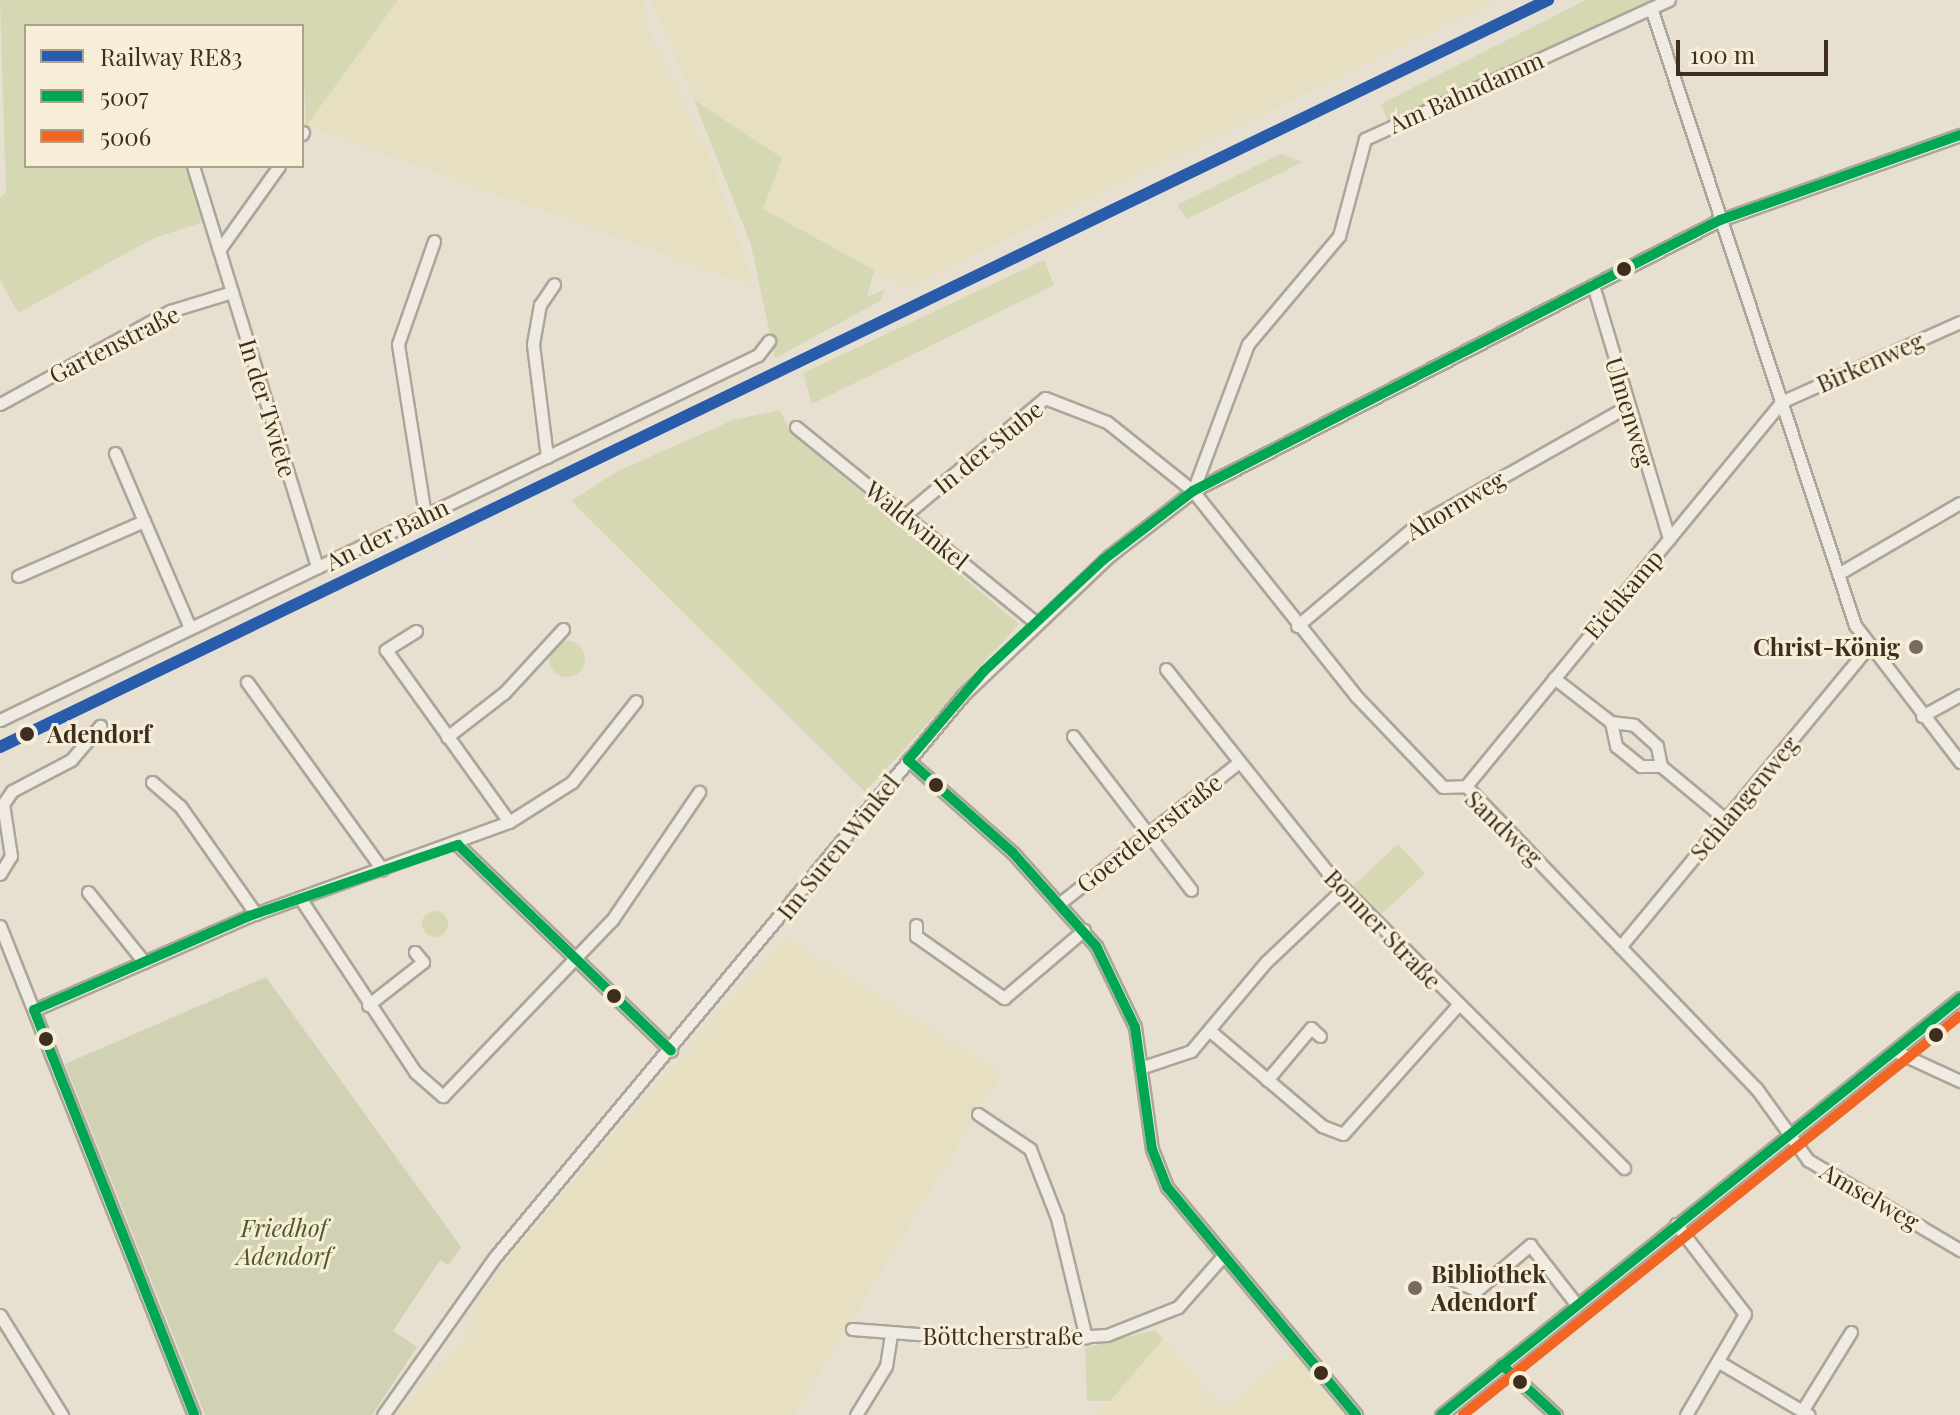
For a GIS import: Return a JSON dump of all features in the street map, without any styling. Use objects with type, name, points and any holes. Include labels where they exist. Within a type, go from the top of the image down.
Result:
[{"type":"street","name":"Am Bahndamm","points":[[1193,491],[1248,344],[1339,236],[1365,139],[1669,0]]},
{"type":"street","points":[[1651,8],[1838,574],[1867,648],[1960,762]]},
{"type":"street","name":"Im Suren Winkel","points":[[383,1415],[495,1257],[671,1051],[908,760],[1036,623],[1193,491],[1720,220],[1960,135]]},
{"type":"street","name":"In der Twiete","points":[[194,168],[317,567]]},
{"type":"street","points":[[219,250],[278,168]]},
{"type":"street","points":[[425,515],[398,344],[434,241]]},
{"type":"street","points":[[547,457],[533,344],[540,305],[554,284]]},
{"type":"street","name":"Ulmenweg","points":[[1593,285],[1669,539]]},
{"type":"street","name":"Gartenstraße","points":[[0,404],[170,311],[232,292]]},
{"type":"street","name":"Birkenweg","points":[[1781,402],[1960,322]]},
{"type":"street","name":"An der Bahn","points":[[0,720],[758,355],[769,341]]},
{"type":"street","name":"In der Stube","points":[[905,515],[1051,397],[1107,422],[1193,491]]},
{"type":"street","name":"Eichkamp","points":[[1466,786],[1781,402]]},
{"type":"street","name":"Ahornweg","points":[[1297,626],[1414,527],[1628,406]]},
{"type":"street","name":"Waldwinkel","points":[[796,427],[1036,623]]},
{"type":"street","points":[[115,453],[190,628]]},
{"type":"street","name":"Sandweg","points":[[1193,491],[1297,626],[1443,787],[1466,786],[1756,1088],[1786,1135]]},
{"type":"street","points":[[1838,574],[1960,503]]},
{"type":"street","points":[[18,576],[144,521]]},
{"type":"street","points":[[447,737],[504,693],[563,629]]},
{"type":"street","points":[[416,631],[386,650],[509,822]]},
{"type":"street","name":"Schlangenweg","points":[[1620,947],[1867,648]]},
{"type":"street","name":"Bonner Straße","points":[[1166,669],[1238,763],[1343,889],[1457,1006],[1624,1168]]},
{"type":"street","points":[[1554,678],[1611,722],[1631,723],[1653,741],[1661,766],[1725,819]]},
{"type":"street","points":[[247,682],[382,869]]},
{"type":"street","points":[[1922,716],[1960,695]]},
{"type":"street","points":[[34,1010],[256,914],[458,845],[509,822],[572,782],[636,701]]},
{"type":"street","points":[[1611,722],[1613,743],[1641,766],[1661,766]]},
{"type":"street","points":[[0,874],[11,856],[3,804],[12,791],[71,760],[100,726]]},
{"type":"street","points":[[1073,736],[1191,890]]},
{"type":"street","points":[[908,760],[1060,903],[1084,930],[1120,985],[1143,1067],[1160,1173],[1223,1256],[1356,1415]]},
{"type":"street","name":"Goerdelerstraße","points":[[1060,903],[1238,763]]},
{"type":"street","points":[[152,782],[180,806],[256,914]]},
{"type":"street","points":[[300,898],[368,1005],[419,1077],[443,1096],[574,962],[647,876],[699,792]]},
{"type":"street","points":[[458,845],[574,962],[671,1051]]},
{"type":"street","points":[[1143,1067],[1183,1058],[1343,889]]},
{"type":"street","points":[[88,892],[144,962]]},
{"type":"street","points":[[916,925],[916,936],[1004,998],[1084,930]]},
{"type":"street","points":[[0,926],[194,1415]]},
{"type":"street","points":[[368,1005],[423,962],[415,952]]},
{"type":"street","points":[[1441,1415],[1960,998]]},
{"type":"street","points":[[1209,1030],[1322,1126],[1343,1134],[1457,1006]]},
{"type":"street","points":[[1267,1080],[1311,1028],[1320,1036]]},
{"type":"street","points":[[1895,1051],[1960,1081]]},
{"type":"street","points":[[978,1114],[1030,1149],[1057,1218],[1086,1338]]},
{"type":"street","name":"Amselweg","points":[[1786,1135],[1813,1164],[1960,1250]]},
{"type":"street","points":[[1676,1224],[1743,1307],[1743,1321],[1686,1415]]},
{"type":"street","points":[[1445,1276],[1477,1290],[1530,1245],[1577,1305]]},
{"type":"street","name":"Böttcherstraße","points":[[852,1329],[891,1334],[1086,1338],[1166,1314],[1223,1256]]},
{"type":"street","points":[[0,1315],[62,1415]]},
{"type":"street","points":[[1719,1362],[1806,1413],[1851,1332]]},
{"type":"street","points":[[856,1415],[886,1366],[891,1334]]},
{"type":"street","points":[[1502,1365],[1556,1415]]},
{"type":"shaded area","points":[[398,0],[643,0],[651,36],[708,152],[753,286],[306,126]]},
{"type":"shaded area","points":[[651,0],[1498,0],[905,288],[763,209],[782,158],[694,100]]},
{"type":"shaded area","points":[[785,937],[1002,1073],[794,1415],[397,1415],[463,1339],[484,1292],[517,1247]]},
{"type":"shaded area","points":[[1163,1339],[1223,1409],[1293,1351],[1348,1415],[1097,1415]]},
{"type":"green space","points":[[0,0],[398,0],[306,126],[304,24],[24,24],[24,168],[190,168],[207,221],[154,238],[18,313],[0,280],[0,197],[6,193]]},
{"type":"green space","points":[[1586,0],[1657,0],[1388,121],[1381,104]]},
{"type":"green space","points":[[694,100],[782,158],[763,209],[874,270],[867,297],[885,289],[880,301],[775,358],[751,245]]},
{"type":"green space","points":[[1280,154],[1303,162],[1187,219],[1177,205]]},
{"type":"green space","points":[[1044,260],[1054,285],[812,404],[803,373]]},
{"type":"green space","points":[[779,410],[793,435],[1019,624],[865,792],[571,501],[618,471],[733,420]]},
{"type":"green space","points":[[567,641],[580,646],[585,659],[580,672],[567,677],[554,672],[549,659],[554,646]]},
{"type":"green space","points":[[1398,844],[1425,873],[1378,917],[1351,888]]},
{"type":"green space","points":[[435,911],[445,914],[448,924],[445,934],[435,937],[425,934],[422,924],[425,914]]},
{"type":"green space","name":"Friedhof Adendorf","points":[[266,977],[461,1247],[448,1265],[440,1260],[393,1331],[417,1347],[372,1415],[205,1415],[65,1064]]},
{"type":"green space","points":[[1155,1330],[1163,1339],[1110,1401],[1087,1401],[1085,1348]]},
{"type":"rail line","name":"RE83","points":[[0,747],[1548,0]]},
{"type":"transit line","name":"5007","points":[[908,760],[984,671],[1103,560],[1193,491],[1720,220],[1960,135]]},
{"type":"transit line","name":"5007","points":[[908,760],[1013,853],[1096,946],[1135,1027],[1152,1149],[1167,1187],[1356,1415]]},
{"type":"transit line","name":"5007","points":[[458,845],[671,1051]]},
{"type":"transit line","name":"5007","points":[[34,1010],[249,916],[458,845]]},
{"type":"transit line","name":"5007","points":[[1441,1415],[1960,998]]},
{"type":"transit line","name":"5007","points":[[34,1010],[194,1415]]},
{"type":"transit line","name":"5006","points":[[1463,1415],[1960,1016]]},
{"type":"transit line","name":"5007","points":[[1502,1365],[1556,1415]]},
{"type":"place","name":"Christ-König","points":[[1916,647]]},
{"type":"place","name":"Adendorf","points":[[27,734]]},
{"type":"place","name":"Bibliothek Adendorf","points":[[1415,1288]]}]
